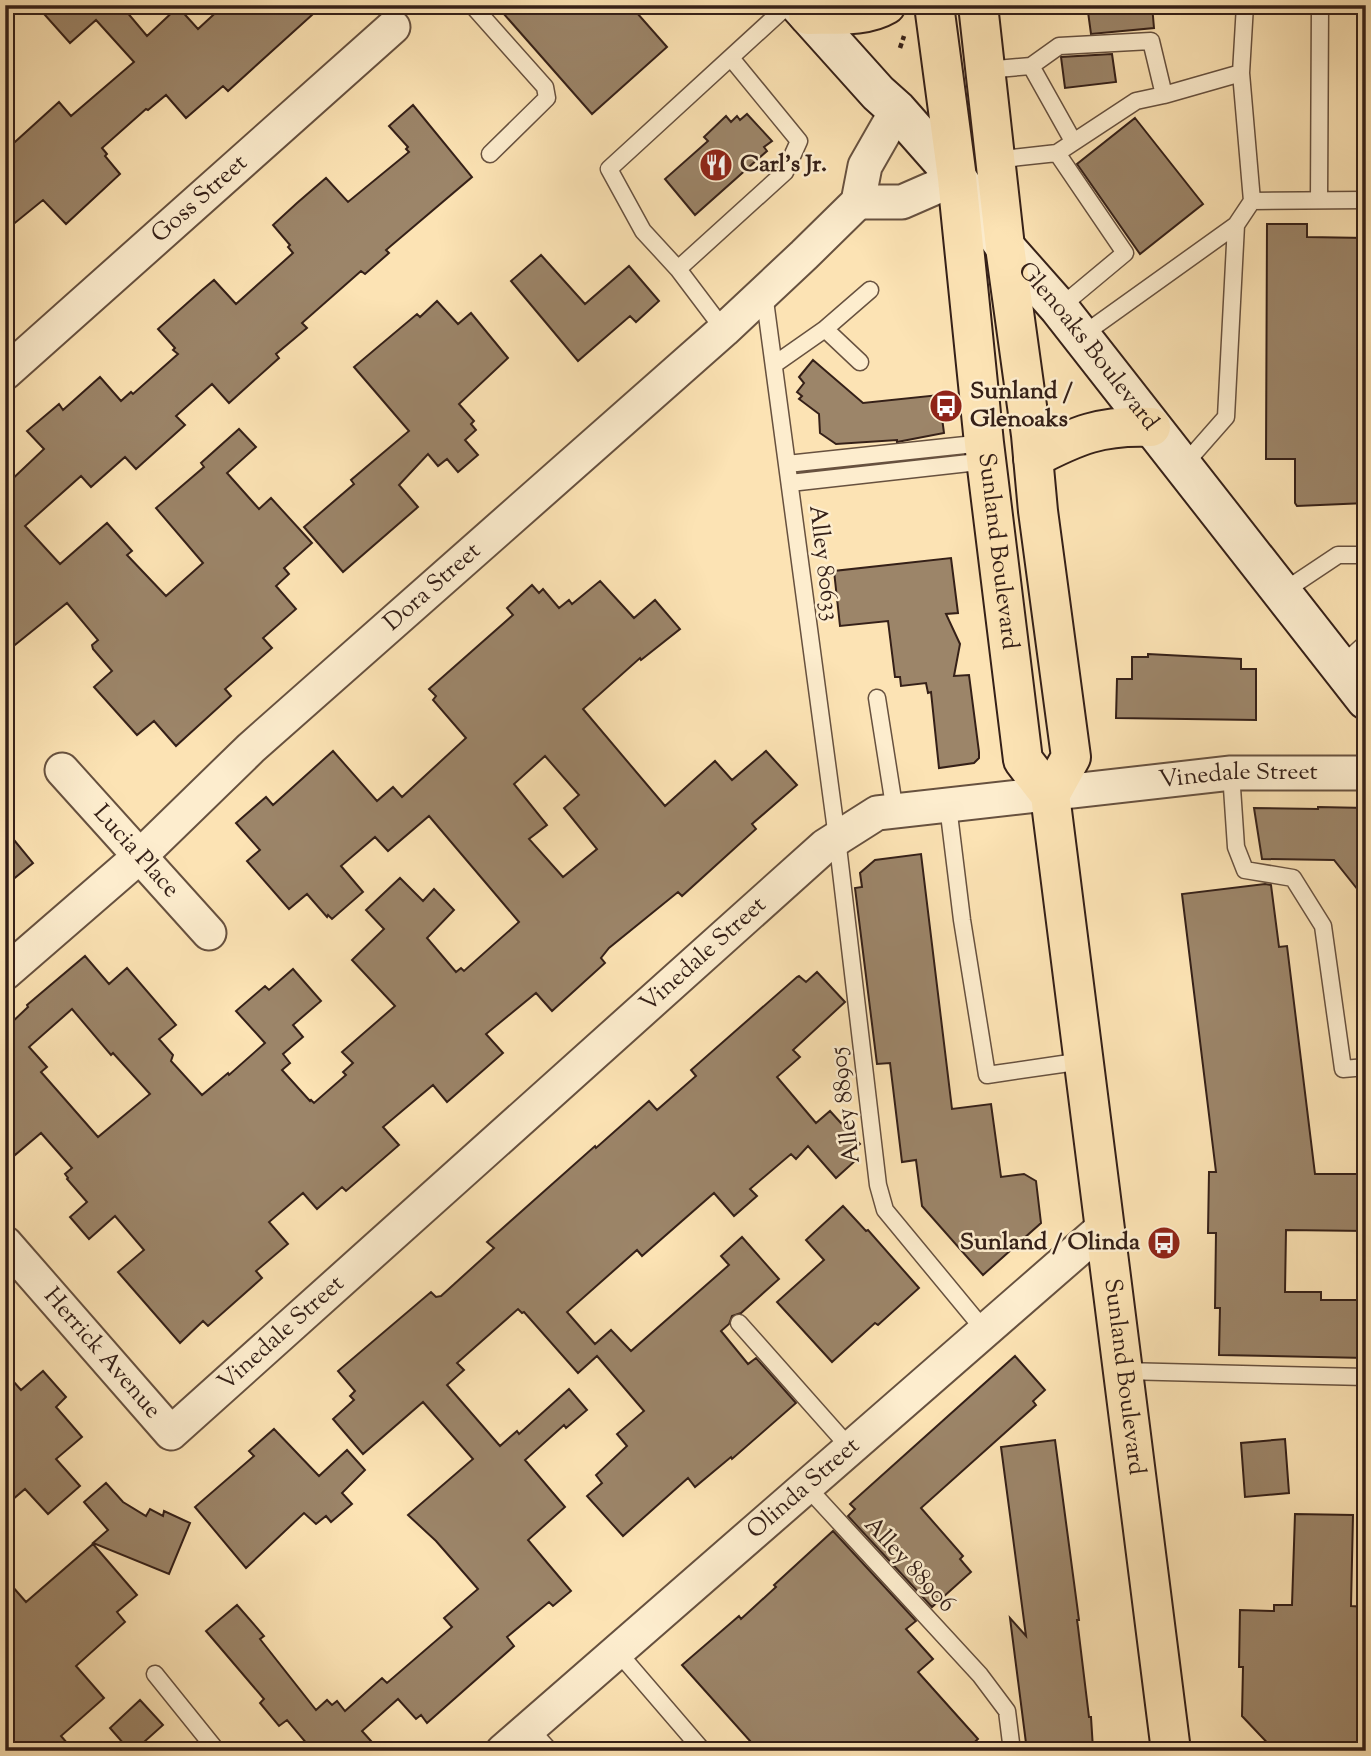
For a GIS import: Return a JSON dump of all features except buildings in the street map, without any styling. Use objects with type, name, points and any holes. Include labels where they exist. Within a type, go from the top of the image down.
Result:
[{"type":"main road","points":[[798,8],[856,14],[880,9],[886,5]]},
{"type":"main road","name":"Sunland Boulevard","points":[[934,5],[957,178],[985,452],[1023,760],[1050,795],[1171,1751]]},
{"type":"main road","name":"Sunland Boulevard","points":[[978,5],[1004,247],[1071,758],[1050,795]]},
{"type":"main road","name":"Glenoaks Boulevard","points":[[798,8],[897,110],[957,178],[1004,247],[1070,322],[1281,593],[1353,655],[1366,699]]},
{"type":"main road","points":[[1033,458],[1090,432],[1119,426],[1151,426]]},
{"type":"street","name":"Goss Street","points":[[5,373],[393,27]]},
{"type":"street","points":[[897,110],[865,166],[859,202],[902,202],[957,178]]},
{"type":"street","name":"Dora Street","points":[[5,973],[139,856],[251,748],[724,330],[859,202]]},
{"type":"street","name":"Lucia Place","points":[[62,769],[209,933]]},
{"type":"street","name":"Vinedale Street","points":[[171,1433],[825,846],[877,814],[1231,773],[1366,773]]},
{"type":"street","name":"Olinda Street","points":[[503,1751],[539,1739],[617,1651],[1104,1227]]},
{"type":"street","name":"Herrick Avenue","points":[[5,1243],[171,1433]]},
{"type":"lane","points":[[472,5],[545,87],[547,98],[490,154]]},
{"type":"lane","points":[[1070,322],[1236,225],[1252,201],[1241,73],[1245,5]]},
{"type":"lane","points":[[1319,200],[1320,5]]},
{"type":"lane","points":[[724,330],[678,269],[643,231],[609,169],[731,58],[798,8]]},
{"type":"lane","points":[[985,70],[1031,66],[1059,46],[1151,41],[1164,95]]},
{"type":"lane","points":[[678,269],[785,172],[799,141],[731,58]]},
{"type":"lane","points":[[1031,66],[1073,141]]},
{"type":"lane","points":[[994,160],[1057,153],[1136,101],[1241,73]]},
{"type":"lane","points":[[1057,153],[1125,253],[1070,322]]},
{"type":"lane","points":[[1252,201],[1366,200]]},
{"type":"lane","points":[[1182,467],[1226,417],[1236,225]]},
{"type":"lane","points":[[775,364],[825,329],[870,290]]},
{"type":"lane","name":"Alley 80633","points":[[764,293],[836,838]]},
{"type":"lane","points":[[825,329],[860,362]]},
{"type":"lane","points":[[787,464],[985,452]]},
{"type":"lane","points":[[790,484],[985,452]]},
{"type":"lane","points":[[1281,593],[1338,555],[1366,555]]},
{"type":"lane","points":[[877,698],[895,812]]},
{"type":"lane","points":[[1231,773],[1236,847],[1245,870],[1293,878],[1322,926],[1343,1069],[1366,1067]]},
{"type":"lane","points":[[948,806],[986,1075],[1083,1061]]},
{"type":"lane","name":"Alley 88905","points":[[836,838],[878,1185],[885,1210],[985,1331]]},
{"type":"lane","points":[[739,1323],[850,1448]]},
{"type":"lane","points":[[1123,1371],[1366,1377]]},
{"type":"lane","name":"Alley 88906","points":[[806,1486],[980,1675],[1007,1710],[1012,1751]]},
{"type":"lane","points":[[617,1651],[703,1751]]},
{"type":"lane","points":[[155,1674],[217,1751]]},
{"type":"place","name":"Carl's Jr.","points":[[716,165]]},
{"type":"place","name":"Sunland / Glenoaks","points":[[946,406]]},
{"type":"place","name":"Sunland / Olinda","points":[[1164,1243]]}]
